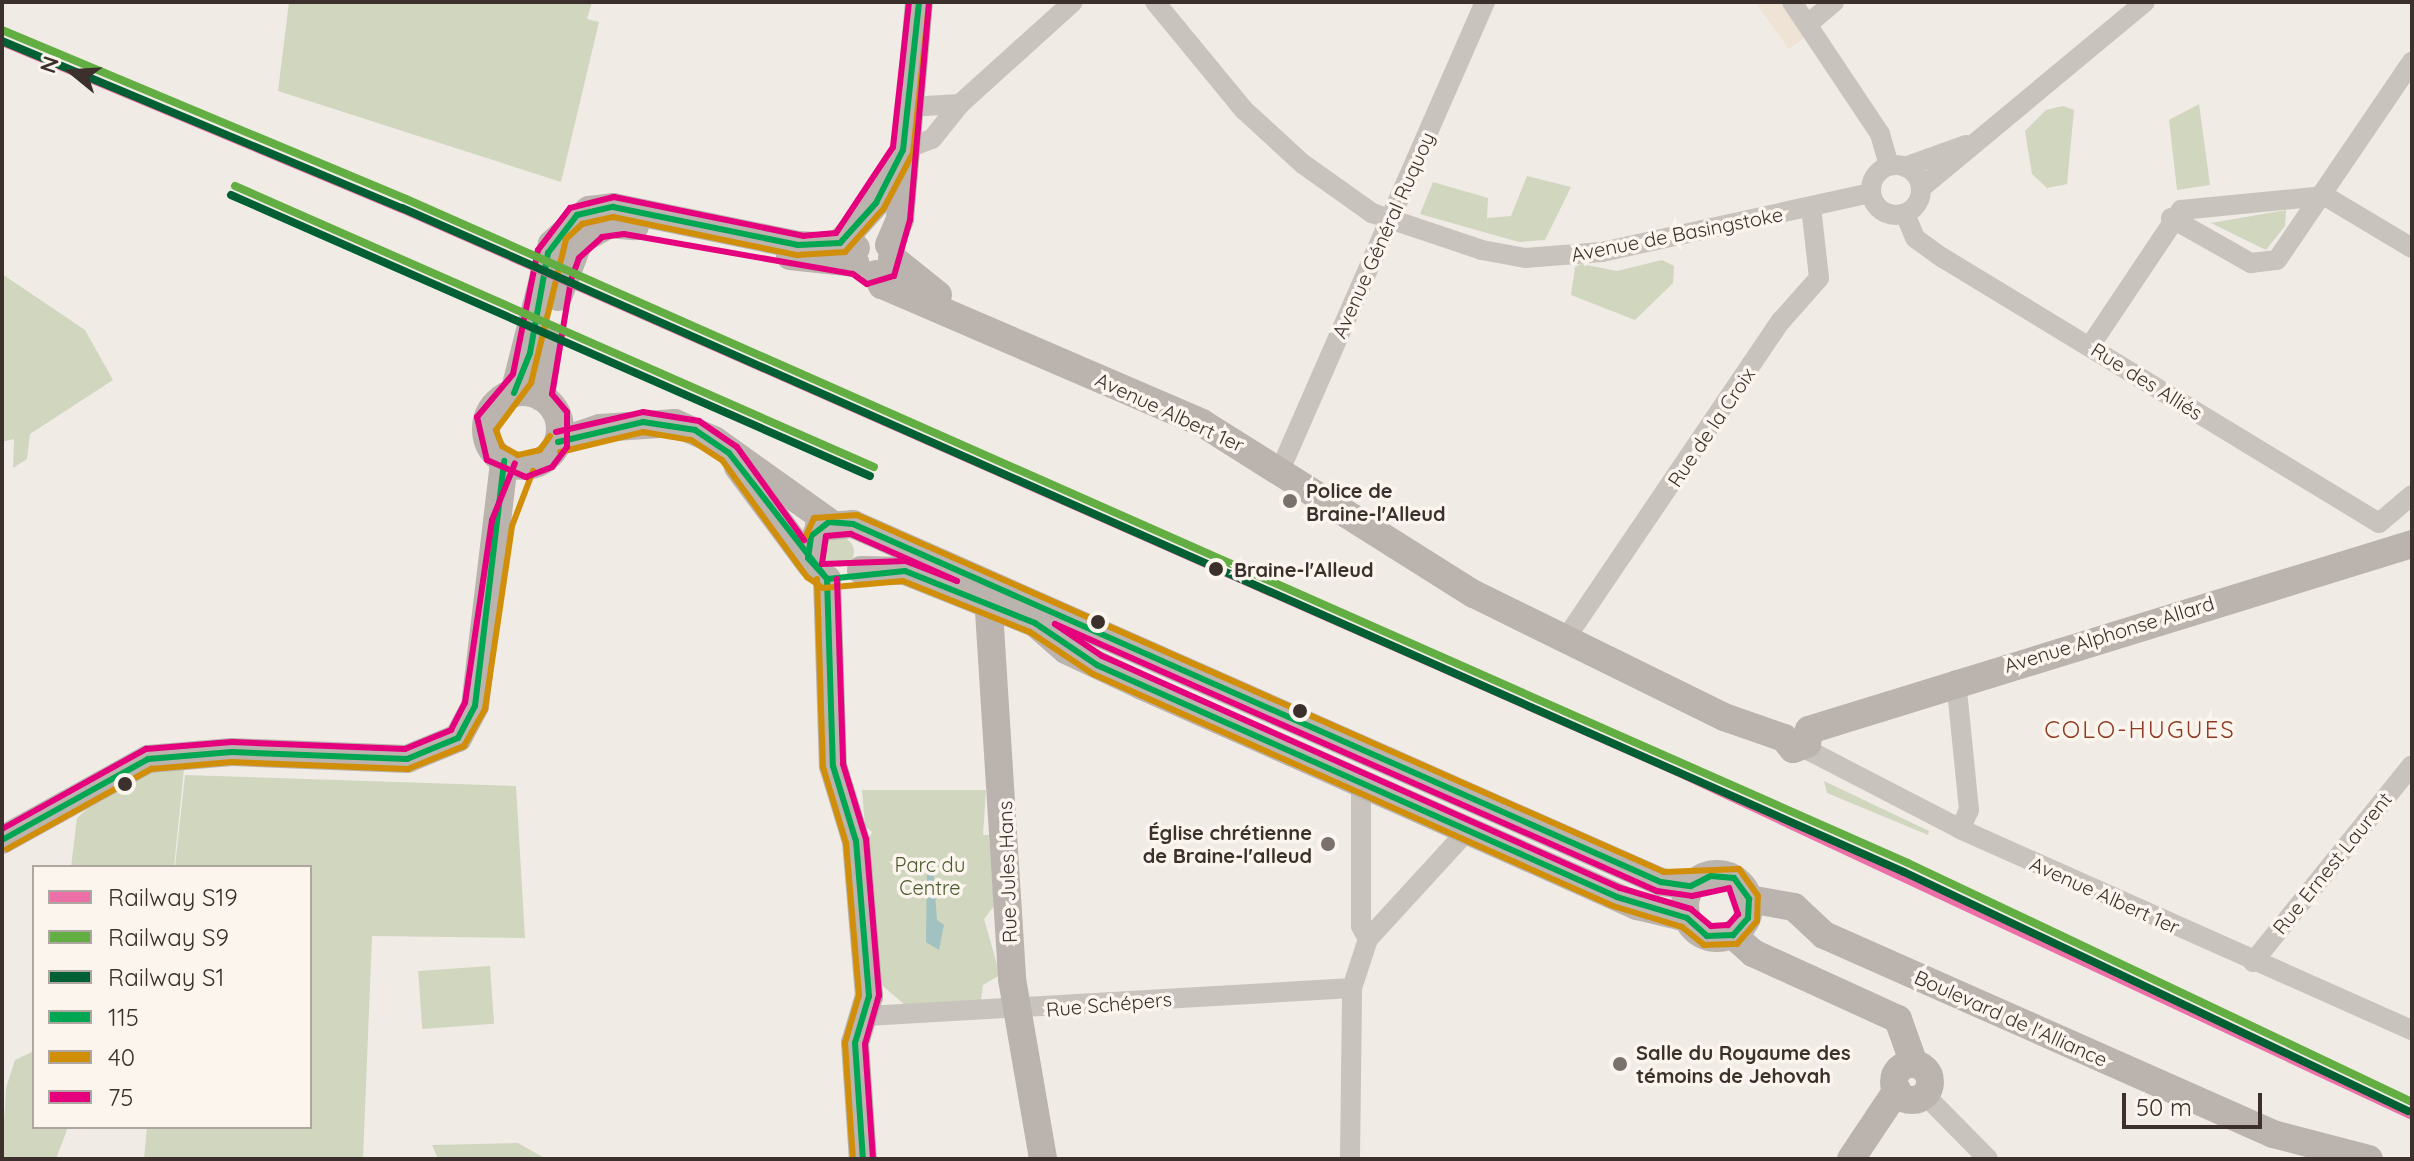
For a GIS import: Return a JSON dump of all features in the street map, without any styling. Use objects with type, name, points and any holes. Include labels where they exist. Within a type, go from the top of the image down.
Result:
[{"type":"street","points":[[869,253],[900,219],[903,150],[919,2]]},
{"type":"street","points":[[869,253],[876,203],[903,150],[932,139],[960,104],[1073,2]]},
{"type":"street","name":"Avenue de Basingstoke","points":[[1155,2],[1244,110],[1354,202],[1390,220],[1507,256],[1563,257],[1871,193]]},
{"type":"street","name":"Avenue Général Ruquoy","points":[[1284,460],[1485,2]]},
{"type":"street","points":[[1792,2],[1880,134],[1897,166],[1921,188]]},
{"type":"street","points":[[1808,24],[1834,2]]},
{"type":"street","points":[[1970,144],[1877,174],[1871,193],[1883,212],[1905,214],[1921,188],[1970,144],[2145,2]]},
{"type":"street","points":[[2171,218],[2251,263],[2277,260],[2325,196],[2412,61]]},
{"type":"street","points":[[909,107],[960,104]]},
{"type":"street","points":[[2090,346],[2171,218],[2212,204],[2325,196],[2412,248]]},
{"type":"street","points":[[558,442],[538,401],[541,340],[561,248],[577,215],[613,207],[798,245],[869,253]]},
{"type":"street","name":"Rue de la Croix","points":[[1566,638],[1781,321],[1819,278],[1811,207]]},
{"type":"street","name":"Rue des Alliés","points":[[1905,214],[1915,238],[1943,258],[2090,346],[2380,537]]},
{"type":"street","name":"Avenue Albert 1er","points":[[869,253],[934,293],[1190,403],[1284,460],[1535,623],[1724,717],[1799,738],[1960,829],[2253,962],[2412,1030]]},
{"type":"street","points":[[514,464],[487,440],[487,420],[538,401],[600,428]]},
{"type":"street","points":[[514,464],[546,459],[558,442],[600,428],[675,423],[729,453],[829,522],[862,533],[988,596],[1097,665],[1637,906],[1687,918],[1707,936],[1733,935],[1753,953],[1898,1019],[1914,1064],[1900,1069],[1910,1092],[1988,1159]]},
{"type":"street","points":[[729,453],[827,579],[833,766],[856,841],[867,1016],[855,1043],[863,1159]]},
{"type":"street","points":[[2,840],[148,759],[232,752],[407,759],[458,738],[475,706],[502,523],[514,464]]},
{"type":"street","points":[[2380,537],[2412,495]]},
{"type":"street","points":[[808,558],[811,536],[829,522]]},
{"type":"street","points":[[861,570],[868,551],[862,533]]},
{"type":"street","name":"Avenue Alphonse Allard","points":[[1799,738],[1956,680],[2380,537],[2412,544]]},
{"type":"street","points":[[827,579],[861,570],[905,571],[988,596],[1652,877],[1691,886],[1723,875],[1749,899],[1748,918],[1733,935]]},
{"type":"street","name":"Rue Jules Hans","points":[[988,596],[1015,1010],[1043,1159]]},
{"type":"street","points":[[1956,680],[1969,810],[1960,829]]},
{"type":"street","name":"Rue Ernest Laurent","points":[[2253,962],[2412,765]]},
{"type":"street","points":[[1361,782],[1361,926],[1368,939]]},
{"type":"street","points":[[1350,1159],[1352,988],[1368,939],[1468,830]]},
{"type":"street","points":[[1687,918],[1691,886]]},
{"type":"street","name":"Boulevard de l'Alliance","points":[[1749,899],[1794,907],[1824,935],[2273,1134],[2369,1159]]},
{"type":"street","name":"Rue Schépers","points":[[867,1016],[1015,1010],[1352,988]]},
{"type":"street","points":[[1851,1159],[1910,1092]]},
{"type":"green space","points":[[289,2],[592,2],[587,19],[599,22],[561,182],[278,91]]},
{"type":"green space","points":[[2199,104],[2210,185],[2177,190],[2169,120]]},
{"type":"green space","points":[[2063,106],[2074,110],[2067,184],[2047,188],[2032,174],[2025,131],[2046,110]]},
{"type":"green space","points":[[1527,176],[1571,187],[1545,240],[1519,242],[1420,214],[1433,182],[1488,198],[1487,218],[1511,216]]},
{"type":"green space","points":[[2286,210],[2285,226],[2266,250],[2211,223]]},
{"type":"green space","points":[[1662,260],[1674,266],[1673,283],[1635,320],[1571,295],[1575,267],[1581,264],[1617,271]]},
{"type":"green space","points":[[2,274],[85,330],[113,380],[30,434],[27,459],[13,468],[14,439],[2,442]]},
{"type":"green space","points":[[839,537],[850,541],[854,552],[850,563],[839,567],[828,563],[824,552],[828,541]]},
{"type":"green space","points":[[184,769],[174,865],[71,865],[77,818],[125,775]]},
{"type":"green space","points":[[185,775],[516,786],[525,938],[372,936],[363,1159],[144,1159],[147,1129],[312,1129],[312,865],[175,865]]},
{"type":"green space","points":[[1824,781],[1929,831],[1928,835],[1827,793]]},
{"type":"green space","name":"Parc du Centre","points":[[862,790],[986,790],[983,835],[989,835],[994,906],[984,919],[1000,975],[983,985],[981,1000],[906,1006],[876,980],[866,845],[872,832],[865,826]]},
{"type":"green space","points":[[490,966],[494,1024],[422,1029],[418,971]]},
{"type":"green space","points":[[32,1052],[32,1129],[67,1129],[56,1159],[2,1159],[6,1088],[15,1060]]},
{"type":"green space","points":[[518,1143],[546,1159],[438,1159],[432,1145]]},
{"type":"shaded area","points":[[1755,2],[1802,2],[1820,26],[1789,49]]},
{"type":"water","points":[[927,866],[933,866],[937,920],[944,925],[939,950],[926,942]]},
{"type":"rail line","name":"S9","points":[[2,30],[406,199],[1908,863],[2412,1102]]},
{"type":"rail line","name":"S1","points":[[2,41],[402,208],[1904,872],[2408,1111]]},
{"type":"rail line","name":"S19","points":[[2,42],[402,209],[1677,772],[2412,1116]]},
{"type":"rail line","name":"S9","points":[[235,186],[874,467]]},
{"type":"rail line","name":"S1","points":[[231,195],[870,476]]},
{"type":"transit line","name":"75","points":[[909,2],[893,147],[836,233],[804,236],[614,197],[570,208],[538,250],[513,374],[477,417],[487,460],[526,477],[552,467],[567,447],[567,412],[552,394],[571,280],[579,258],[602,237],[624,234],[853,274],[867,284],[894,276],[910,220],[929,3]]},
{"type":"transit line","name":"115","points":[[514,393],[530,353],[548,253],[577,215],[613,207],[798,245],[840,243],[876,203],[903,150],[919,2]]},
{"type":"transit line","name":"40","points":[[550,436],[540,450],[518,455],[502,446],[496,430],[531,383],[566,239],[582,224],[613,217],[797,255],[845,252],[884,208],[913,153],[929,3]]},
{"type":"transit line","name":"75","points":[[556,432],[643,412],[699,421],[737,447],[804,540]]},
{"type":"transit line","name":"115","points":[[558,442],[643,422],[695,430],[729,453],[827,579]]},
{"type":"transit line","name":"40","points":[[560,452],[643,432],[691,440],[722,460],[807,577],[823,588],[903,581],[1030,632],[1093,674],[1613,906],[1682,927],[1704,945],[1737,944],[1757,921],[1758,896],[1739,869],[1664,872],[857,515],[814,518],[804,540]]},
{"type":"transit line","name":"115","points":[[2,840],[148,759],[232,752],[407,759],[458,738],[475,706],[504,461]]},
{"type":"transit line","name":"75","points":[[2,829],[146,749],[232,742],[405,749],[451,730],[465,703],[492,520],[515,463]]},
{"type":"transit line","name":"40","points":[[7,849],[151,769],[232,762],[408,769],[464,746],[485,709],[512,526],[533,471]]},
{"type":"transit line","name":"115","points":[[829,522],[853,524],[1661,882],[1691,886],[1711,876],[1734,878],[1749,899],[1748,918],[1733,935],[1707,936],[1687,918],[1617,897],[1097,665],[1035,623],[905,571],[827,579],[808,558],[811,536],[829,522]]},
{"type":"transit line","name":"75","points":[[851,534],[957,581],[906,561],[822,564],[826,536],[851,534]]},
{"type":"transit line","name":"40","points":[[817,579],[823,767],[846,843],[859,995],[845,1043],[853,1159]]},
{"type":"transit line","name":"115","points":[[827,579],[833,766],[856,841],[869,996],[855,1043],[863,1159]]},
{"type":"transit line","name":"75","points":[[837,579],[843,764],[866,839],[879,995],[865,1044],[873,1158]]},
{"type":"transit line","name":"75","points":[[1055,624],[1657,891],[1692,896],[1729,888],[1738,914],[1728,925],[1711,926],[1691,909],[1620,888],[1102,656],[1055,624]]},
{"type":"place","name":"Police de Braine-l'Alleud","points":[[1290,501]]},
{"type":"place","name":"Braine-l'Alleud","points":[[1216,569]]},
{"type":"place","name":"Église chrétienne de Braine-l'alleud","points":[[1328,844]]},
{"type":"place","name":"Salle du Royaume des témoins de Jehovah","points":[[1620,1064]]},
{"type":"district","name":"COLO-HUGUES","points":[[2140,730]]}]
